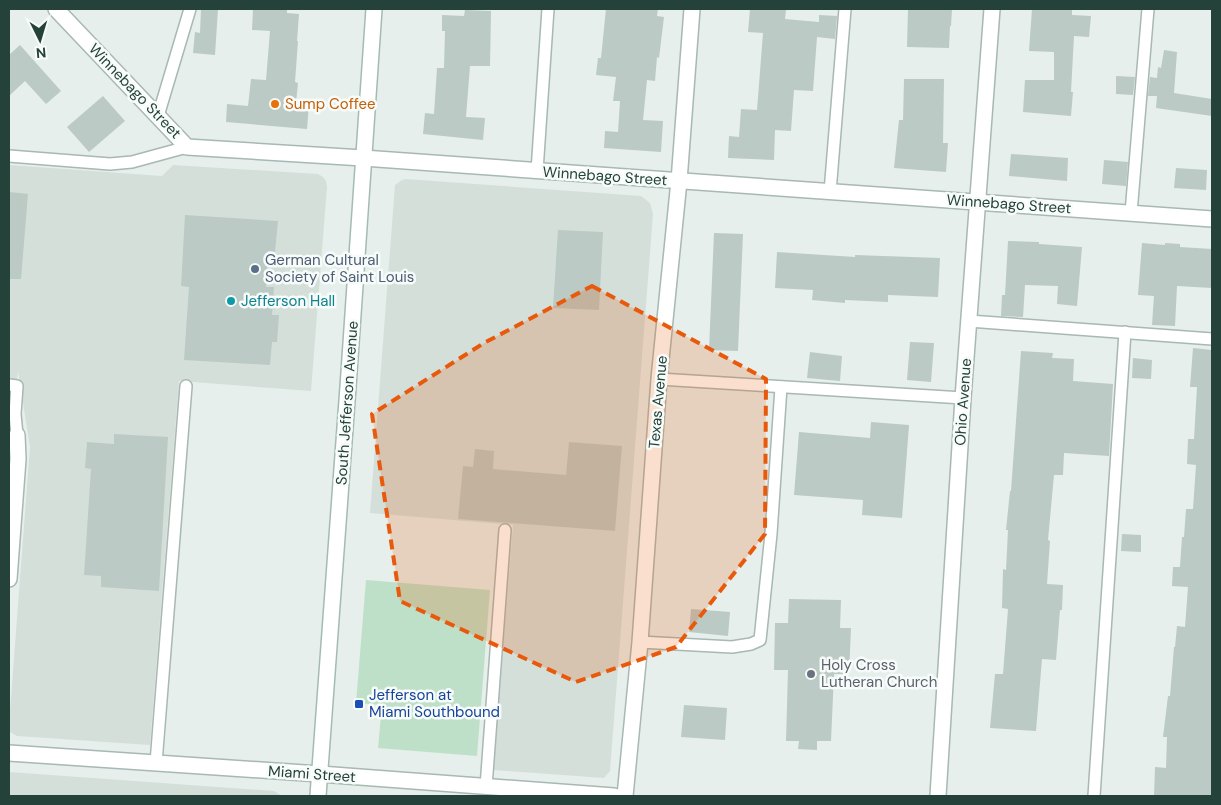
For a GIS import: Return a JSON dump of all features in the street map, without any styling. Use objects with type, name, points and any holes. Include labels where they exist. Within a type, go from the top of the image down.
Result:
[{"type":"street","name":"Winnebago Street","points":[[56,9],[187,147],[1212,219]]},
{"type":"street","name":"South Jefferson Avenue","points":[[318,796],[374,9]]},
{"type":"street","name":"Texas Avenue","points":[[625,796],[640,642],[659,379],[679,181],[692,9]]},
{"type":"street","name":"Ohio Avenue","points":[[938,796],[963,398],[992,9]]},
{"type":"street","points":[[9,579],[18,460],[17,435]]},
{"type":"street","name":"Miami Street","points":[[9,753],[614,796]]},
{"type":"lane","points":[[158,116],[190,9]]},
{"type":"lane","points":[[536,171],[548,9]]},
{"type":"lane","points":[[830,192],[845,9]]},
{"type":"lane","points":[[1131,213],[1148,9]]},
{"type":"lane","points":[[9,156],[110,164],[132,162],[187,147]]},
{"type":"lane","points":[[969,321],[1212,339]]},
{"type":"lane","points":[[1094,796],[1125,332]]},
{"type":"lane","points":[[659,379],[963,398]]},
{"type":"lane","points":[[13,386],[17,435]]},
{"type":"lane","points":[[156,763],[186,386]]},
{"type":"lane","points":[[640,642],[732,647],[751,644],[760,640],[771,534],[781,387]]},
{"type":"lane","points":[[486,787],[505,530]]},
{"type":"highlighted area","points":[[592,286],[766,379],[765,534],[676,647],[576,682],[400,601],[372,414],[484,343]]},
{"type":"shaded area","points":[[9,165],[162,176],[173,165],[318,174],[326,181],[311,391],[179,381],[150,745],[17,736],[10,732],[9,724],[30,447],[18,371],[13,416],[9,416]]},
{"type":"shaded area","points":[[406,179],[641,196],[650,203],[653,214],[610,771],[604,778],[493,770],[513,525],[370,513],[395,185]]},
{"type":"shaded area","points":[[9,772],[274,791],[281,796],[9,796]]},
{"type":"green space","points":[[366,580],[490,590],[477,756],[378,748],[382,705],[356,703]]},
{"type":"building","points":[[201,9],[218,9],[215,55],[193,53],[195,32],[200,33]]},
{"type":"building","points":[[253,9],[287,9],[287,13],[299,14],[295,82],[298,83],[296,103],[309,104],[307,129],[226,122],[227,104],[248,106],[251,79],[266,80],[270,31],[252,30]]},
{"type":"building","points":[[606,9],[658,9],[657,16],[664,17],[655,81],[647,80],[643,120],[663,121],[661,152],[604,148],[605,131],[618,132],[620,101],[613,101],[616,77],[596,75],[598,58],[601,58]]},
{"type":"building","points":[[750,9],[786,10],[785,19],[819,22],[819,15],[837,16],[835,39],[817,37],[813,91],[794,90],[791,131],[775,130],[774,160],[728,158],[729,136],[739,137],[741,109],[757,110],[763,33],[748,32]]},
{"type":"building","points":[[908,9],[952,9],[949,48],[907,47]]},
{"type":"building","points":[[1032,9],[1072,9],[1072,15],[1091,16],[1089,37],[1074,36],[1071,116],[1023,112],[1025,80],[1054,80],[1054,52],[1029,51]]},
{"type":"building","points":[[465,10],[491,11],[490,66],[470,66],[466,117],[485,118],[483,140],[423,134],[425,113],[434,114],[437,68],[444,68],[445,31],[442,31],[442,15],[464,16]]},
{"type":"building","points":[[20,45],[61,91],[46,104],[25,81],[9,96],[9,55]]},
{"type":"building","points":[[1164,50],[1177,52],[1174,93],[1212,99],[1212,116],[1156,108],[1157,96],[1148,96],[1150,77],[1157,78],[1158,67],[1161,68]]},
{"type":"building","points":[[1116,76],[1135,77],[1133,95],[1116,94]]},
{"type":"building","points":[[904,79],[944,79],[943,143],[948,143],[946,172],[894,168],[899,120],[903,120]]},
{"type":"building","points":[[103,96],[125,121],[89,152],[67,127]]},
{"type":"building","points":[[1011,154],[1068,158],[1067,181],[1009,176]]},
{"type":"building","points":[[1104,160],[1128,162],[1126,186],[1102,184]]},
{"type":"building","points":[[1176,168],[1207,170],[1206,190],[1174,188]]},
{"type":"building","points":[[9,192],[28,194],[21,279],[9,279]]},
{"type":"building","name":"Jefferson Hall","points":[[185,215],[278,221],[275,252],[268,251],[266,287],[274,287],[272,315],[279,315],[277,342],[272,342],[270,365],[184,360],[189,287],[181,286]]},
{"type":"building","points":[[558,230],[603,232],[599,310],[553,308]]},
{"type":"building","points":[[714,233],[743,234],[738,351],[709,350]]},
{"type":"building","points":[[1008,241],[1039,242],[1039,244],[1082,247],[1077,306],[1057,304],[1058,286],[1025,285],[1023,317],[1001,316],[1002,295],[1005,295]]},
{"type":"building","points":[[1142,243],[1180,244],[1180,247],[1212,249],[1212,288],[1177,286],[1175,326],[1152,325],[1154,296],[1138,295]]},
{"type":"building","points":[[777,252],[855,257],[855,255],[940,258],[938,297],[888,295],[888,302],[845,300],[845,303],[812,300],[813,290],[775,288]]},
{"type":"building","points":[[910,342],[934,343],[931,382],[907,380]]},
{"type":"building","points":[[1193,348],[1212,350],[1212,796],[1154,796],[1155,767],[1166,768],[1167,737],[1163,737],[1168,696],[1170,696],[1177,626],[1185,627],[1188,587],[1172,586],[1173,567],[1180,567],[1186,509],[1193,509],[1196,465],[1187,464],[1188,439],[1194,439],[1197,387],[1190,387]]},
{"type":"building","points":[[1021,351],[1053,353],[1052,358],[1074,359],[1073,381],[1113,384],[1109,456],[1064,453],[1063,475],[1054,475],[1048,540],[1050,541],[1047,584],[1063,585],[1062,610],[1060,610],[1056,660],[1042,659],[1036,731],[990,728],[995,674],[1003,674],[1008,609],[1002,608],[1003,569],[1006,570],[1008,530],[1006,530],[1011,491]]},
{"type":"building","points":[[810,352],[842,356],[840,381],[807,378]]},
{"type":"building","points":[[1133,358],[1152,360],[1151,379],[1132,378]]},
{"type":"building","points":[[871,422],[909,425],[902,518],[862,515],[863,500],[794,495],[799,432],[870,438]]},
{"type":"building","points":[[114,434],[168,437],[159,591],[101,587],[101,576],[84,575],[91,469],[85,468],[87,442],[114,444]]},
{"type":"building","points":[[569,442],[622,446],[615,531],[458,519],[463,466],[473,467],[475,449],[494,451],[493,469],[566,475]]},
{"type":"building","points":[[1122,534],[1141,535],[1141,552],[1121,551]]},
{"type":"building","name":"Holy Cross Lutheran Church","points":[[789,599],[841,600],[840,628],[851,628],[849,674],[834,674],[831,741],[817,741],[817,750],[798,749],[799,741],[786,741],[788,670],[774,670],[775,623],[788,623]]},
{"type":"building","points":[[691,609],[730,612],[728,636],[689,632]]},
{"type":"building","points":[[684,705],[727,708],[725,740],[681,737]]},
{"type":"place","name":"Sump Coffee","points":[[275,104]]},
{"type":"place","name":"German Cultural Society of Saint Louis","points":[[255,269]]},
{"type":"place","name":"Jefferson Hall","points":[[231,301]]},
{"type":"place","name":"Holy Cross Lutheran Church","points":[[811,674]]},
{"type":"place","name":"Jefferson at Miami Southbound","points":[[359,704]]}]
